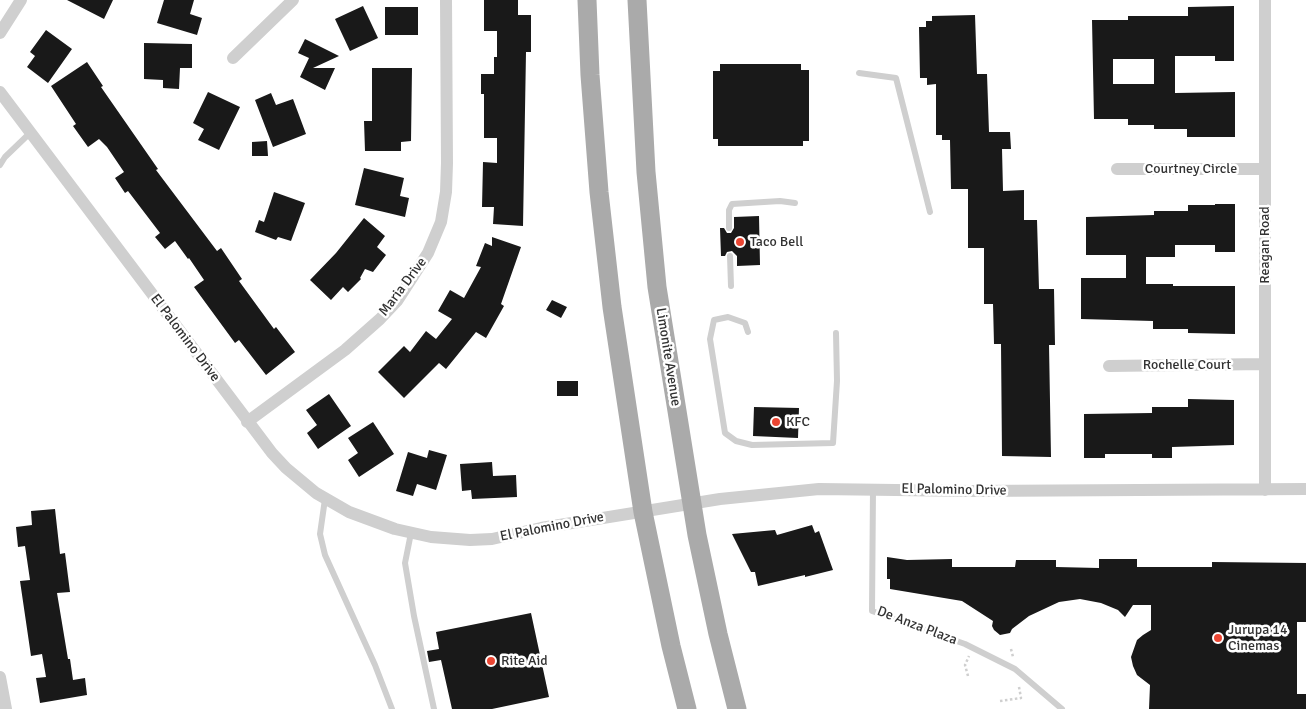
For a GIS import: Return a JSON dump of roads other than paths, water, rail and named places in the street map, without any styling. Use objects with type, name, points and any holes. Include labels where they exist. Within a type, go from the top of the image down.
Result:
[{"type":"main road","points":[[587,0],[590,75],[599,192],[612,307],[643,512],[671,646],[687,709]]},
{"type":"main road","name":"Limonite Avenue","points":[[637,0],[646,172],[657,287],[692,504],[718,634],[737,709]]},
{"type":"street","points":[[0,33],[20,0]]},
{"type":"street","points":[[234,58],[293,0]]},
{"type":"street","name":"Maria Drive","points":[[247,422],[345,350],[380,319],[401,295],[428,253],[441,222],[446,192],[446,0]]},
{"type":"street","name":"Reagan Road","points":[[1265,0],[1265,490]]},
{"type":"street","name":"El Palomino Drive","points":[[0,92],[247,422],[286,468],[325,499],[368,520],[431,537],[470,540],[492,539],[541,528],[720,499],[819,489],[972,491],[1306,489]]},
{"type":"street","name":"Courtney Circle","points":[[1117,169],[1265,169]]},
{"type":"street","name":"Rochelle Court","points":[[1109,366],[1265,364]]},
{"type":"street","points":[[0,677],[6,709]]},
{"type":"lane","points":[[859,73],[896,78],[930,212]]},
{"type":"lane","points":[[0,165],[5,157],[31,132]]},
{"type":"lane","points":[[729,228],[729,210],[732,204],[780,201],[795,203]]},
{"type":"lane","points":[[730,256],[731,286]]},
{"type":"lane","points":[[748,332],[745,323],[728,317],[714,320],[710,339],[725,433],[736,441],[752,445],[833,443],[837,381],[836,333]]},
{"type":"lane","name":"De Anza Plaza","points":[[873,489],[872,611],[965,644],[1015,669],[1062,709]]},
{"type":"lane","points":[[325,499],[320,534],[325,555],[375,664],[392,709]]},
{"type":"lane","points":[[411,533],[405,563],[434,709]]},
{"type":"place","name":"Taco Bell","points":[[740,242]]},
{"type":"place","name":"KFC","points":[[776,422]]},
{"type":"place","name":"Jurupa 14 Cinemas","points":[[1218,638]]},
{"type":"place","name":"Rite Aid","points":[[491,661]]}]
